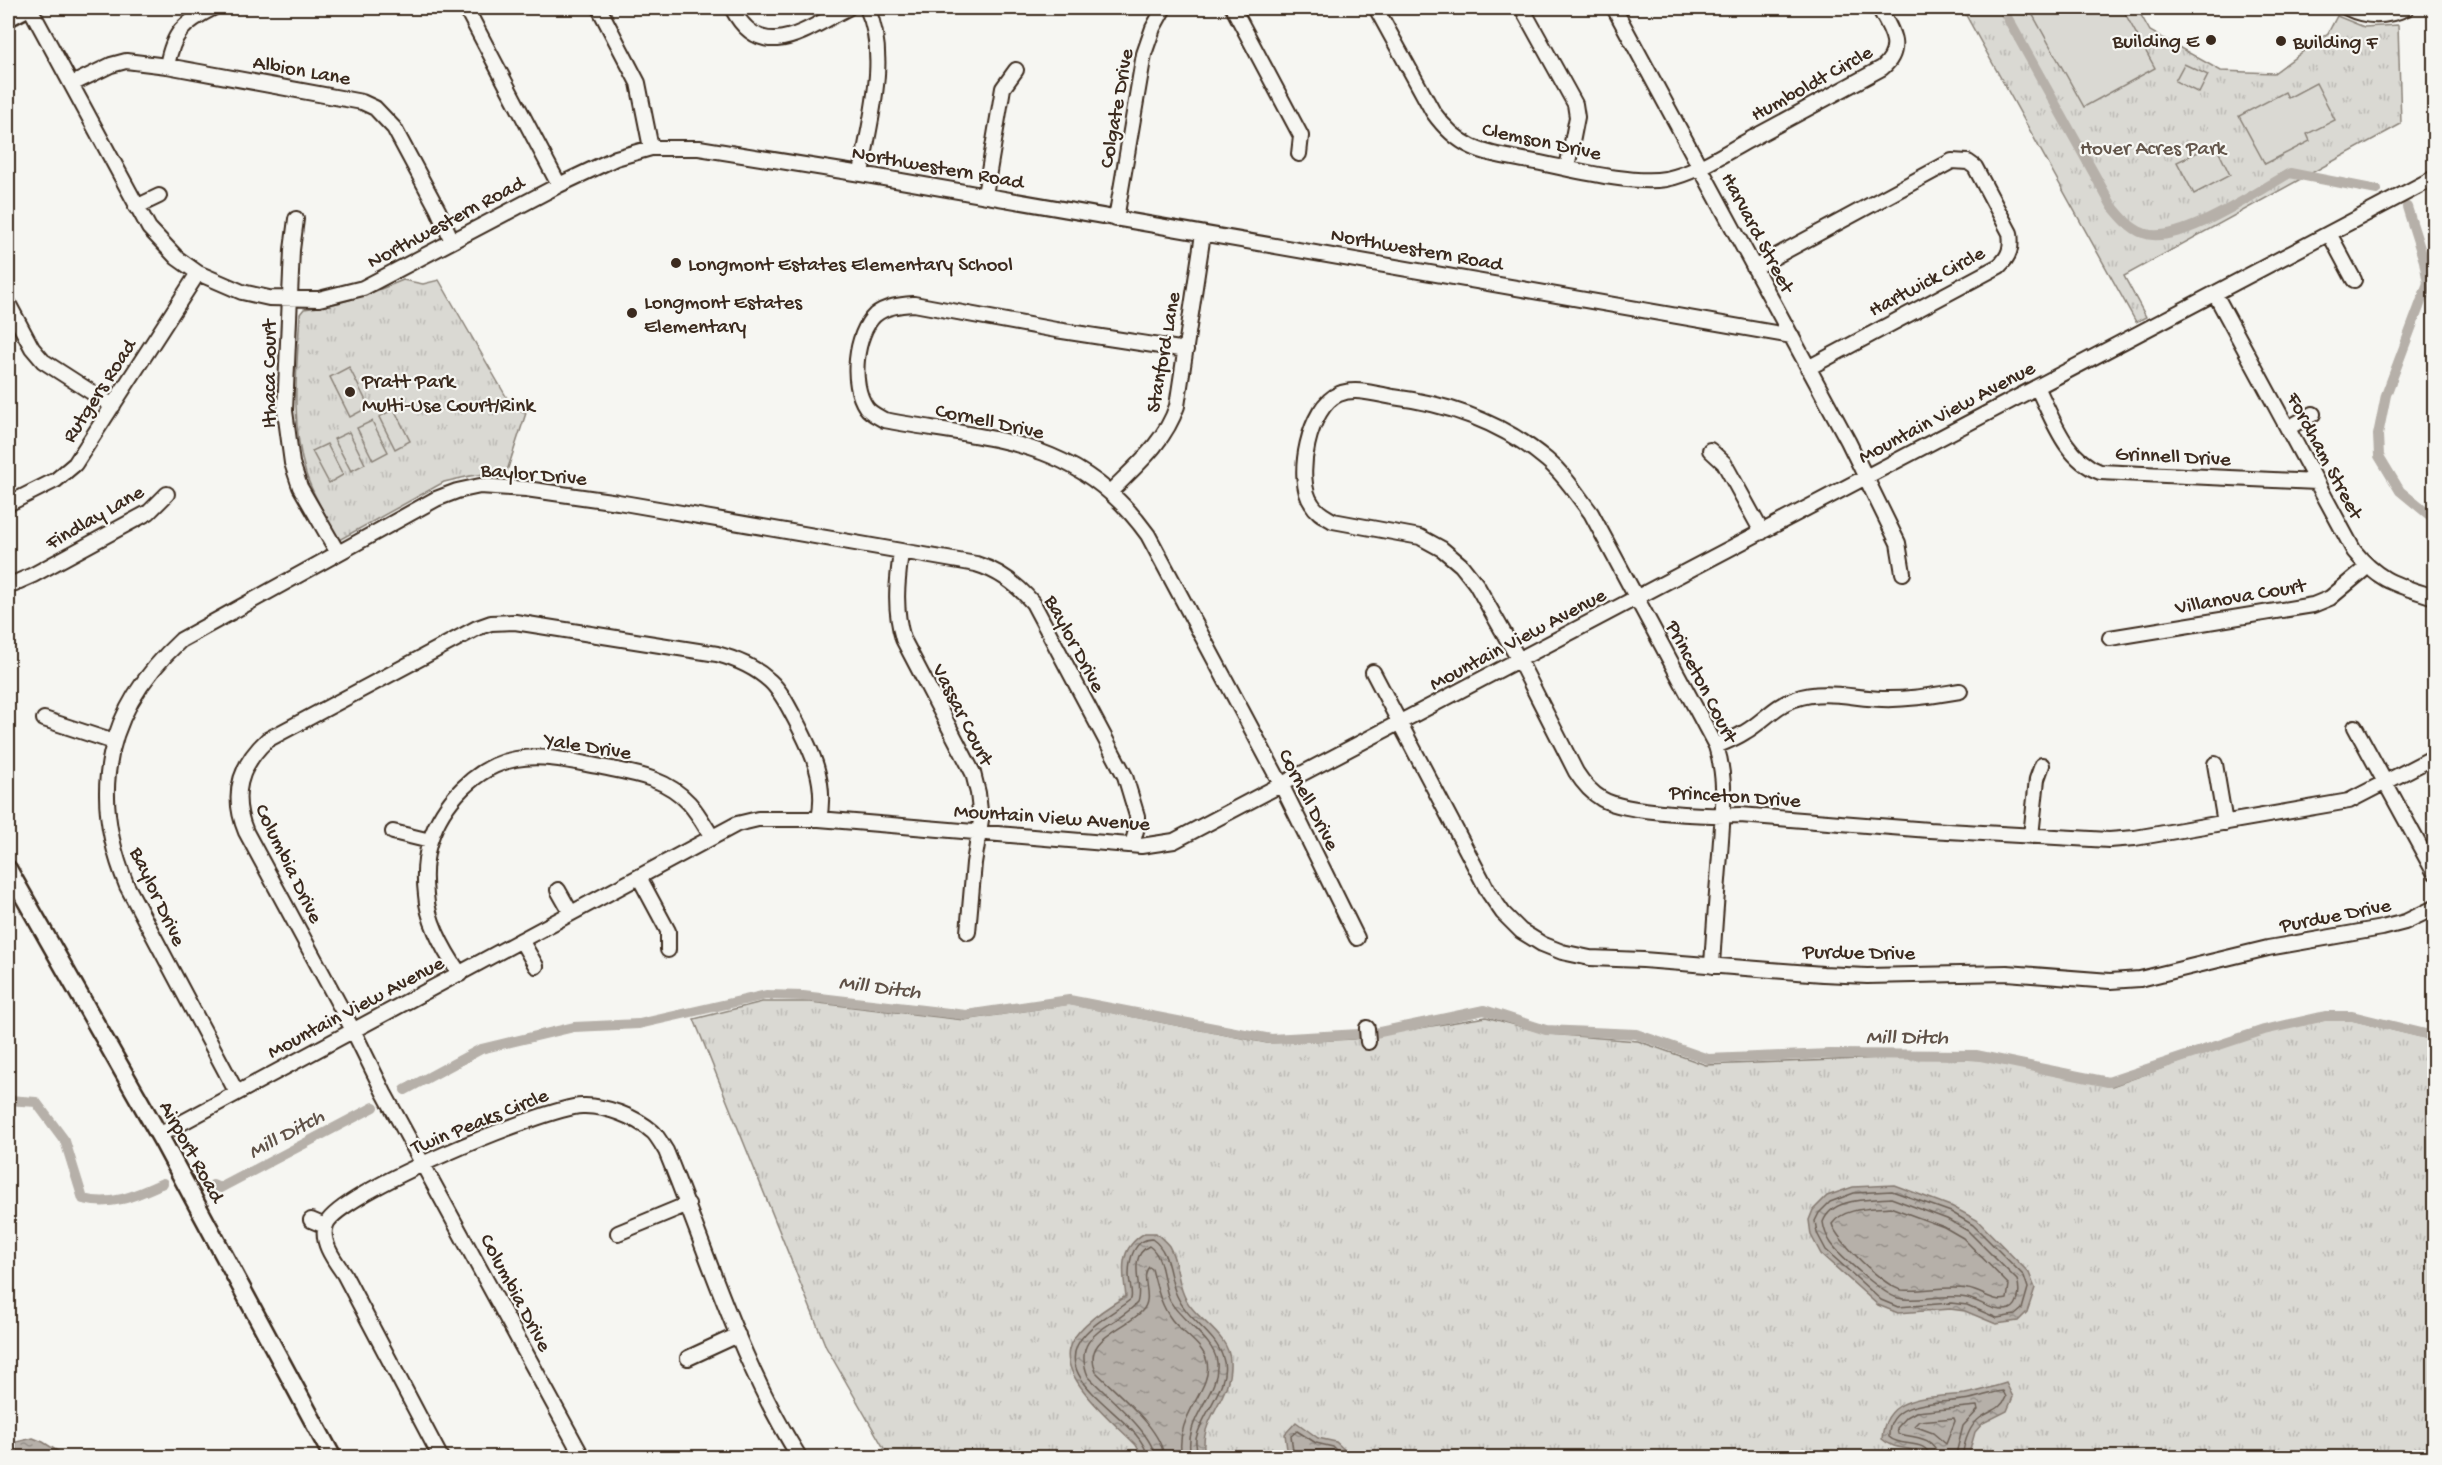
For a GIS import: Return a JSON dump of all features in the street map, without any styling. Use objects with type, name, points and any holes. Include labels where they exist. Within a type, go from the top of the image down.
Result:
[{"type":"main road","points":[[8,18],[29,8]]},
{"type":"main road","name":"Airport Road","points":[[8,869],[159,1135],[333,1458]]},
{"type":"street","name":"Northwestern Road","points":[[29,8],[72,84],[136,207],[157,239],[177,258],[198,273],[242,292],[269,298],[319,299],[363,288],[599,165],[651,148],[699,148],[985,195],[1792,336]]},
{"type":"street","points":[[167,66],[170,48],[177,32],[188,22],[213,8]]},
{"type":"street","points":[[466,8],[559,185]]},
{"type":"street","points":[[599,8],[638,83],[651,148]]},
{"type":"street","points":[[732,8],[746,28],[757,37],[773,40],[789,38],[848,8]]},
{"type":"street","points":[[861,174],[879,62],[877,35],[867,8]]},
{"type":"street","name":"Colgate Drive","points":[[1116,219],[1144,54],[1153,28],[1164,8]]},
{"type":"street","points":[[1233,8],[1301,136],[1299,153]]},
{"type":"street","name":"Clemson Drive","points":[[1376,8],[1433,112],[1457,140],[1476,150],[1567,168],[1646,180],[1667,178],[1700,167]]},
{"type":"street","points":[[1522,8],[1575,104],[1577,117],[1567,168]]},
{"type":"street","name":"Harvard Street","points":[[1614,8],[1866,477],[1898,543],[1904,573]]},
{"type":"street","name":"Humboldt Circle","points":[[1700,167],[1888,63],[1894,53],[1894,36],[1879,8]]},
{"type":"street","points":[[2348,8],[2373,16],[2390,14],[2407,8]]},
{"type":"street","name":"Albion Lane","points":[[72,84],[111,64],[126,61],[167,66],[362,102],[375,108],[394,128],[452,241]]},
{"type":"street","points":[[985,195],[1003,88],[1016,70]]},
{"type":"street","name":"Hartwick Circle","points":[[1754,268],[1952,161],[1968,162],[1975,167],[2010,233],[2012,245],[2006,259],[1999,266],[1808,368]]},
{"type":"street","name":"Mountain View Avenue","points":[[159,1135],[737,824],[758,819],[819,819],[1132,845],[1151,846],[1174,841],[2330,235],[2434,178]]},
{"type":"street","points":[[136,207],[159,196]]},
{"type":"street","name":"Ithaca Court","points":[[296,219],[289,300],[285,411],[292,463],[300,487],[338,553]]},
{"type":"street","name":"Stanford Lane","points":[[1111,491],[1160,441],[1171,424],[1177,406],[1203,234]]},
{"type":"street","points":[[2330,235],[2354,280]]},
{"type":"street","name":"Rutgers Road","points":[[8,504],[56,480],[75,464],[198,273]]},
{"type":"street","name":"Fordham Street","points":[[2215,294],[2354,551],[2367,567],[2384,580],[2434,597]]},
{"type":"street","points":[[8,303],[32,348],[43,361],[112,406]]},
{"type":"street","name":"Cornell Drive","points":[[1186,350],[1056,330],[914,304],[898,305],[882,310],[868,323],[856,367],[857,387],[864,405],[884,420],[1012,443],[1050,454],[1082,471],[1111,491],[1131,512],[1148,535],[1282,786],[1357,938]]},
{"type":"street","name":"Grinnell Drive","points":[[2037,387],[2064,441],[2076,459],[2100,472],[2317,482]]},
{"type":"street","name":"Princeton Court","points":[[1519,660],[1476,584],[1461,565],[1442,549],[1420,537],[1334,521],[1321,514],[1311,504],[1304,480],[1307,447],[1314,422],[1321,409],[1332,398],[1353,391],[1424,401],[1480,419],[1516,438],[1548,461],[1591,513],[1716,746],[1724,783],[1712,966]]},
{"type":"street","points":[[2288,428],[2313,414]]},
{"type":"street","points":[[1710,450],[1724,463],[1762,532]]},
{"type":"street","name":"Baylor Drive","points":[[237,1094],[127,886],[117,861],[108,827],[106,803],[108,772],[114,742],[125,713],[140,687],[161,658],[182,640],[436,499],[458,491],[480,486],[526,489],[618,502],[986,567],[1006,577],[1023,590],[1033,603],[1125,776],[1137,816],[1137,827],[1132,845]]},
{"type":"street","name":"Findlay Lane","points":[[8,586],[149,513],[167,494]]},
{"type":"street","name":"Vassar Court","points":[[901,552],[896,598],[897,619],[903,639],[973,773],[978,793],[981,820],[974,863],[968,933]]},
{"type":"street","name":"Villanova Court","points":[[2110,638],[2313,605],[2330,598],[2367,567]]},
{"type":"street","name":"Columbia Drive","points":[[583,1458],[384,1093],[354,1032],[246,832],[238,804],[241,775],[248,762],[267,740],[477,628],[491,623],[515,622],[717,654],[742,663],[763,675],[775,687],[811,748],[820,777],[822,808],[819,819]]},
{"type":"street","name":"Princeton Drive","points":[[1519,660],[1576,772],[1587,788],[1614,805],[1655,811],[2109,840],[2135,838],[2349,801],[2434,757]]},
{"type":"street","name":"Purdue Drive","points":[[1373,672],[1489,893],[1503,913],[1521,931],[1542,944],[1562,952],[1590,958],[1867,976],[2007,972],[2110,981],[2140,979],[2268,948],[2382,928],[2405,922],[2434,908]]},
{"type":"street","points":[[1716,746],[1746,732],[1777,707],[1815,694],[1883,699],[1915,698],[1960,691]]},
{"type":"street","points":[[44,719],[114,742]]},
{"type":"street","points":[[2355,727],[2434,872]]},
{"type":"street","name":"Yale Drive","points":[[460,974],[440,940],[428,911],[426,864],[430,841],[451,802],[473,779],[492,768],[513,759],[531,757],[572,761],[658,780],[675,790],[689,803],[712,837]]},
{"type":"street","points":[[2215,764],[2225,823]]},
{"type":"street","points":[[2031,836],[2037,779],[2042,765]]},
{"type":"street","points":[[393,832],[430,841]]},
{"type":"street","points":[[639,877],[668,931],[668,950]]},
{"type":"street","points":[[558,890],[570,913]]},
{"type":"street","points":[[521,940],[536,966]]},
{"type":"street","name":"Twin Peaks Circle","points":[[325,1226],[338,1209],[424,1163],[565,1108],[584,1106],[604,1108],[632,1119],[654,1133],[666,1151],[738,1335],[796,1456]]},
{"type":"street","points":[[618,1233],[688,1204]]},
{"type":"street","points":[[311,1220],[325,1226],[325,1240],[330,1253],[344,1274],[441,1458]]},
{"type":"street","points":[[688,1358],[738,1335]]},
{"type":"green space","name":"Hover Acres Park","points":[[1962,8],[2137,8],[2150,31],[2221,71],[2274,73],[2328,33],[2337,16],[2364,27],[2398,25],[2401,124],[2124,276],[2146,317],[2136,322]]},
{"type":"green space","points":[[2029,8],[2122,8],[2155,68],[2084,107]]},
{"type":"green space","points":[[2184,64],[2208,75],[2199,93],[2175,81]]},
{"type":"green space","points":[[2316,83],[2335,120],[2307,134],[2310,141],[2265,164],[2239,116],[2285,92],[2288,98]]},
{"type":"green space","points":[[2215,144],[2230,175],[2194,194],[2177,162]]},
{"type":"green space","points":[[403,280],[423,284],[439,280],[511,405],[526,413],[507,471],[444,482],[339,540],[313,491],[301,454],[296,414],[300,314],[304,309],[355,298]]},
{"type":"green space","name":"Pratt Park Multi-Use Court/Rink","points":[[349,367],[369,407],[350,417],[330,377]]},
{"type":"green space","points":[[394,409],[410,441],[395,449],[379,417]]},
{"type":"green space","points":[[372,421],[388,452],[373,460],[357,428]]},
{"type":"green space","points":[[349,432],[365,464],[351,471],[334,439]]},
{"type":"green space","points":[[327,444],[343,475],[329,483],[312,451]]},
{"type":"green space","points":[[762,1002],[810,1002],[964,1020],[1069,1004],[1267,1043],[1353,1039],[1486,1017],[1549,1034],[1638,1041],[1706,1065],[1909,1057],[1988,1060],[2112,1086],[2267,1031],[2325,1020],[2348,1019],[2434,1040],[2434,1456],[889,1457],[826,1347],[694,1019]]},
{"type":"water","points":[[1894,1185],[1953,1207],[1977,1220],[2029,1273],[2035,1288],[2027,1312],[2018,1321],[1996,1324],[1965,1311],[1950,1309],[1898,1313],[1878,1305],[1821,1254],[1811,1235],[1809,1220],[1813,1210],[1827,1196],[1853,1187]]},
{"type":"water","points":[[1145,1233],[1156,1233],[1169,1246],[1186,1300],[1221,1339],[1229,1353],[1229,1376],[1226,1388],[1206,1431],[1205,1457],[1143,1457],[1136,1445],[1081,1388],[1073,1375],[1069,1361],[1069,1349],[1078,1333],[1093,1318],[1126,1296],[1124,1260],[1130,1245]]},
{"type":"water","points":[[2006,1383],[2013,1397],[2007,1411],[1983,1423],[1975,1432],[1968,1457],[1927,1457],[1916,1451],[1893,1446],[1882,1439],[1885,1424],[1891,1413],[1900,1406],[1924,1398],[1970,1393]]},
{"type":"water","points":[[1296,1422],[1318,1438],[1336,1442],[1352,1457],[1288,1457],[1285,1434]]},
{"type":"water","points":[[33,1438],[67,1457],[8,1457],[8,1444]]},
{"type":"waterway","points":[[2002,8],[2112,206],[2126,222],[2138,231],[2158,235],[2196,225],[2238,204],[2290,173],[2377,190]]},
{"type":"waterway","points":[[2407,207],[2424,261],[2428,283],[2386,395],[2378,435],[2379,456],[2400,491],[2434,519]]},
{"type":"waterway","name":"Mill Ditch","points":[[405,1090],[481,1049],[574,1027],[639,1024],[766,995],[803,996],[966,1015],[1069,1000],[1271,1039],[1360,1034]]},
{"type":"waterway","name":"Mill Ditch","points":[[1375,1033],[1484,1010],[1546,1030],[1636,1034],[1708,1059],[1829,1054],[1976,1055],[2108,1082],[2264,1030],[2325,1016],[2352,1016],[2434,1036]]},
{"type":"waterway","name":"Mill Ditch","points":[[8,1100],[36,1102],[65,1141],[83,1199],[114,1201],[163,1183],[161,1184]]},
{"type":"waterway","name":"Mill Ditch","points":[[213,1185],[220,1188],[374,1107]]},
{"type":"place","name":"Building E","points":[[2211,40]]},
{"type":"place","name":"Building F","points":[[2281,41]]},
{"type":"place","name":"Longmont Estates Elementary School","points":[[676,263]]},
{"type":"place","name":"Longmont Estates Elementary","points":[[632,313]]},
{"type":"place","name":"Pratt Park Multi-Use Court/Rink","points":[[350,392]]}]
